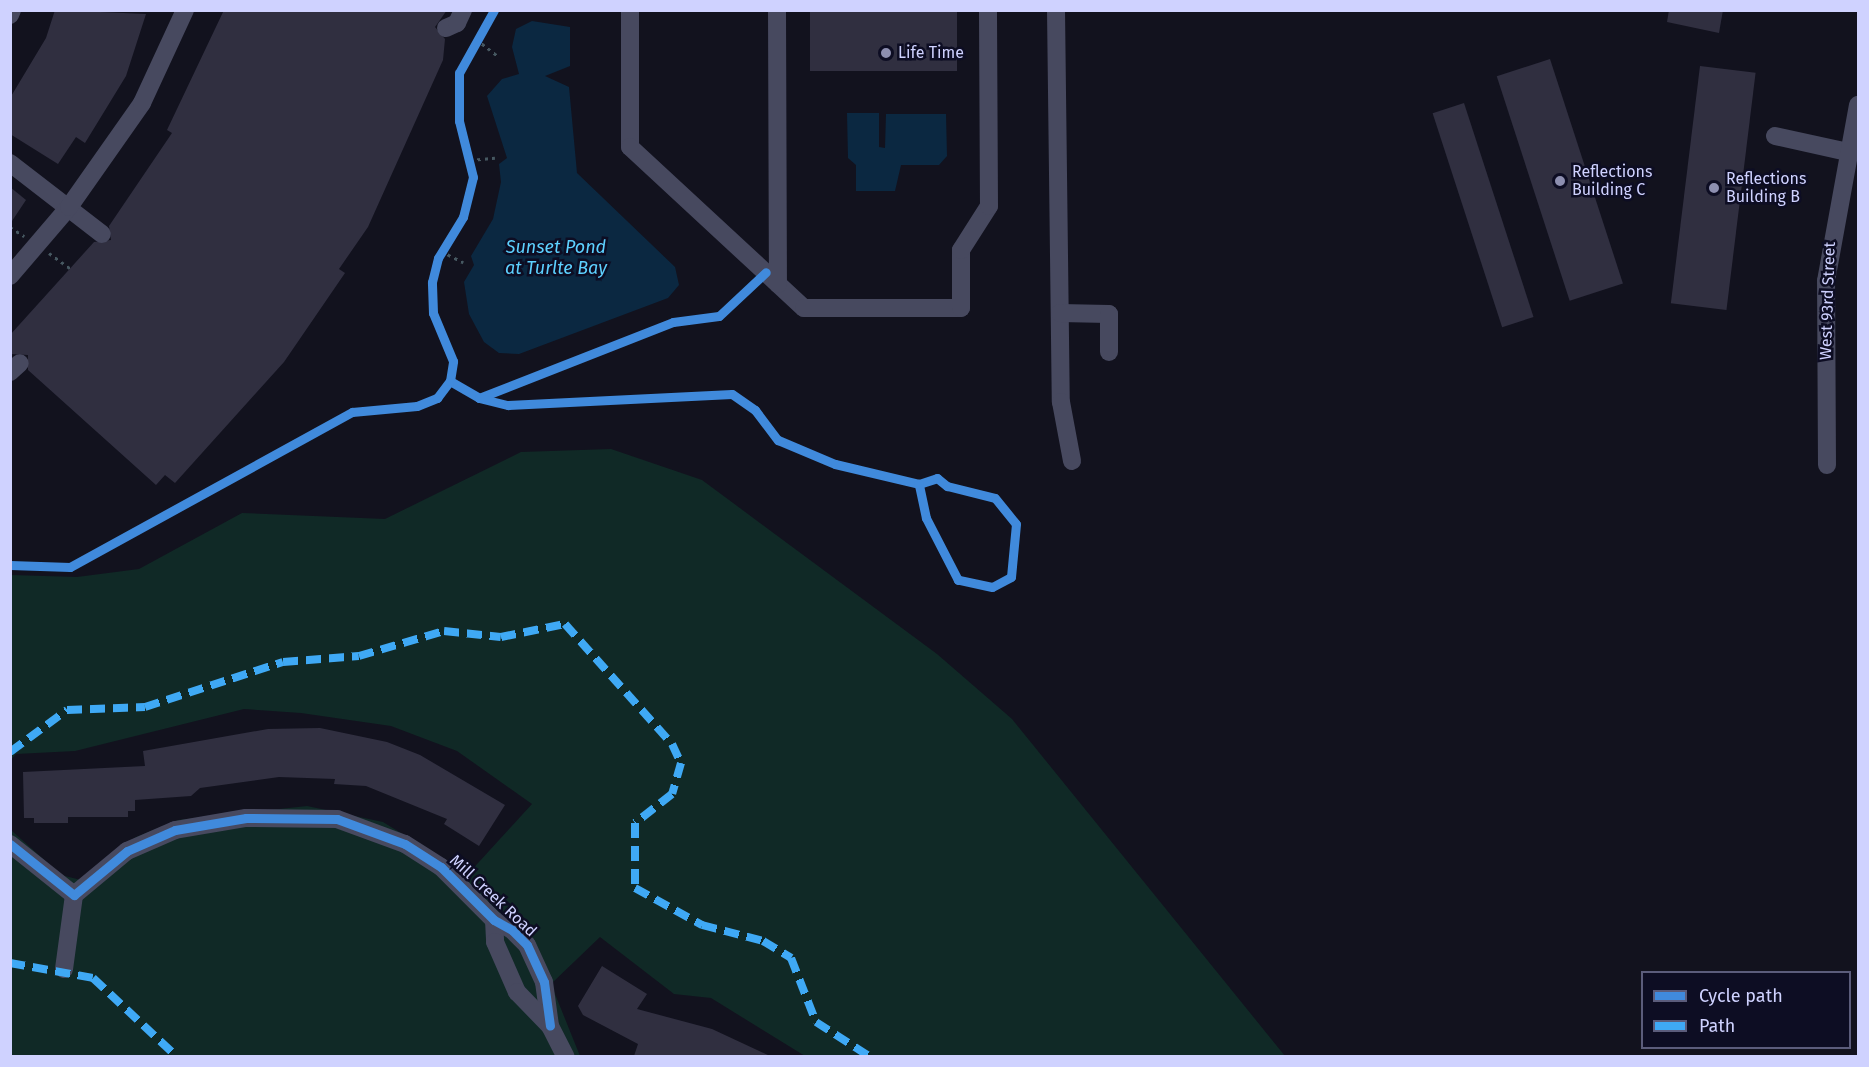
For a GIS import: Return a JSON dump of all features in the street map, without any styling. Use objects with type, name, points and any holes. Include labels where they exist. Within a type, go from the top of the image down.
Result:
[{"type":"street","points":[[10,276],[69,207],[142,103],[185,10]]},
{"type":"street","points":[[446,28],[463,10]]},
{"type":"street","points":[[630,10],[630,147],[804,308],[961,308],[961,250],[989,206],[988,10]]},
{"type":"street","points":[[777,10],[778,284]]},
{"type":"street","points":[[1056,10],[1061,402],[1072,461]]},
{"type":"street","name":"West 93rd Street","points":[[1827,465],[1826,281],[1858,105]]},
{"type":"street","points":[[1775,136],[1848,152]]},
{"type":"street","points":[[10,163],[102,234]]},
{"type":"street","points":[[1060,312],[1109,314],[1109,352]]},
{"type":"street","name":"Mill Creek Road","points":[[74,895],[151,839],[246,818],[298,815],[337,819],[405,844],[441,867],[494,920],[527,945],[544,982],[550,1026]]},
{"type":"street","points":[[10,844],[74,895],[64,969]]},
{"type":"street","name":"Mill Creek Road","points":[[494,920],[495,942],[517,992],[550,1026],[565,1056]]},
{"type":"path","points":[[482,30],[474,43],[499,57]]},
{"type":"path","points":[[466,144],[473,177]]},
{"type":"path","points":[[470,160],[495,158]]},
{"type":"path","points":[[436,266],[448,239]]},
{"type":"path","points":[[441,251],[463,262]]},
{"type":"green space","points":[[611,449],[702,480],[937,654],[1012,719],[1285,1056],[805,1056],[711,998],[674,994],[600,937],[551,984],[580,1056],[11,1056],[11,830],[61,875],[81,880],[136,837],[178,820],[307,806],[383,822],[468,874],[532,804],[457,751],[391,726],[301,713],[244,709],[75,751],[16,754],[11,760],[11,575],[77,577],[139,569],[242,513],[385,519],[521,452]]},
{"type":"water","name":"Sunset Pond at Turlte Bay","points":[[532,21],[570,27],[570,66],[545,76],[569,87],[577,173],[675,267],[679,285],[668,298],[519,354],[499,353],[484,342],[469,314],[464,282],[474,265],[471,256],[493,219],[501,182],[499,164],[507,158],[487,96],[502,79],[519,74],[512,47],[516,29]]},
{"type":"water","points":[[847,113],[879,113],[879,147],[885,148],[886,114],[946,114],[947,156],[939,165],[901,165],[895,191],[856,191],[856,165],[848,158]]},
{"type":"building","points":[[55,10],[146,14],[126,76],[85,143],[76,137],[58,164],[10,134],[10,98],[46,38]]},
{"type":"building","points":[[224,10],[447,10],[435,27],[445,39],[443,60],[368,227],[339,269],[345,273],[284,362],[175,483],[165,475],[156,485],[28,370],[28,355],[10,354],[10,335],[94,242],[111,240],[109,226],[172,133],[167,130]]},
{"type":"building","name":"Life Time","points":[[810,10],[957,10],[957,71],[810,71]]},
{"type":"building","points":[[1669,10],[1723,10],[1719,33],[1667,22]]},
{"type":"building","name":"Reflections Building C","points":[[1550,59],[1623,283],[1570,301],[1497,76]]},
{"type":"building","name":"Reflections Building B","points":[[1700,66],[1756,73],[1726,310],[1671,303]]},
{"type":"building","points":[[1464,103],[1534,317],[1502,327],[1433,113]]},
{"type":"building","points":[[10,187],[26,200],[10,224]]},
{"type":"building","points":[[320,728],[387,742],[420,755],[505,805],[479,846],[444,824],[447,819],[366,786],[334,784],[335,779],[279,777],[200,788],[191,796],[135,800],[135,811],[128,811],[128,817],[68,817],[68,823],[34,823],[34,818],[24,818],[23,772],[145,766],[143,751],[268,729]]},
{"type":"building","points":[[602,966],[647,994],[637,1009],[712,1029],[770,1056],[634,1056],[638,1044],[583,1015],[578,1006]]},
{"type":"marked path","points":[[10,752],[67,710],[145,707],[283,662],[359,656],[444,631],[501,637],[565,624],[672,744],[681,763],[672,794],[635,823],[635,888],[702,925],[763,941],[791,958],[816,1022],[869,1056]]},
{"type":"marked path","points":[[10,963],[93,978],[176,1056]]},
{"type":"cycle path","points":[[10,565],[70,567],[352,412],[417,406],[437,398],[450,381],[453,361],[433,313],[432,282],[438,258],[463,217],[473,177],[459,121],[459,73],[494,10]]},
{"type":"cycle path","points":[[450,381],[479,398],[673,322],[719,316],[766,272]]},
{"type":"cycle path","points":[[479,398],[508,405],[732,394],[755,410],[778,440],[835,464],[919,484],[937,478],[947,486],[995,498],[1016,524],[1011,577],[992,587],[958,580],[926,518],[919,484]]},
{"type":"cycle path","points":[[10,844],[74,895],[127,851],[175,830],[246,818],[337,819],[405,844],[441,867],[494,920],[512,930],[527,945],[544,982],[550,1026]]},
{"type":"place","name":"Life Time","points":[[886,53]]},
{"type":"place","name":"Reflections Building C","points":[[1560,181]]},
{"type":"place","name":"Reflections Building B","points":[[1714,188]]}]
